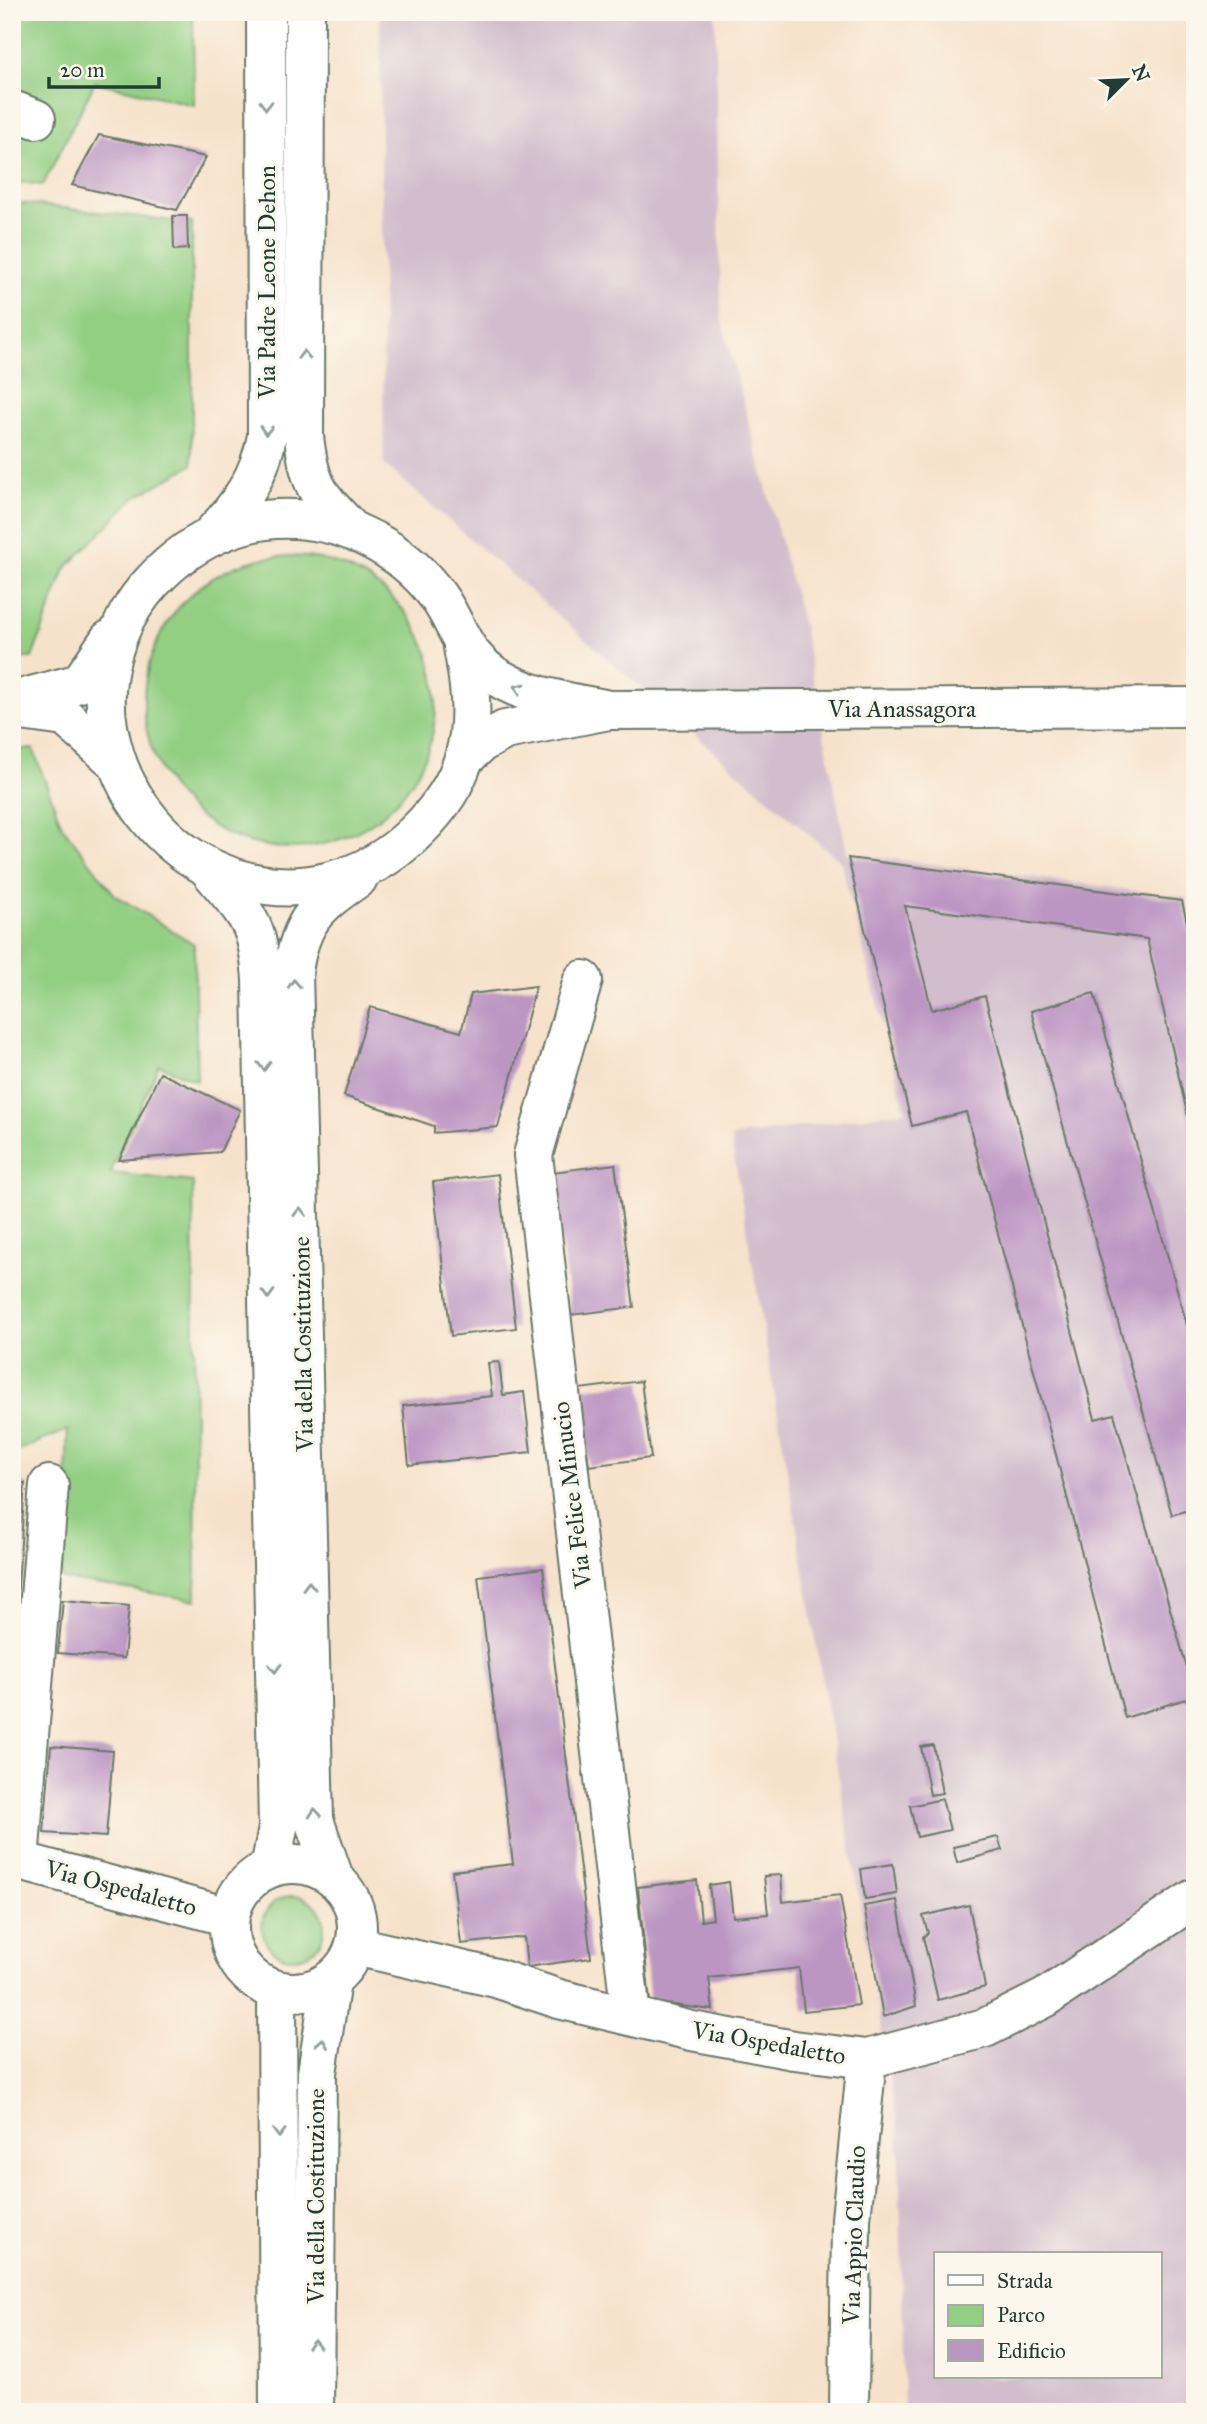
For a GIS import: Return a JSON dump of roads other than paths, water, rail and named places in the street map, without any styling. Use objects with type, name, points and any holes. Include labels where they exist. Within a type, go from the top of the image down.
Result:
[{"type":"street","name":"Via Padre Leone Dehon","points":[[211,535],[231,515],[252,482],[262,461],[267,436],[266,12]]},
{"type":"street","name":"Via Padre Leone Dehon","points":[[305,12],[304,436],[307,467],[321,499],[352,530]]},
{"type":"street","name":"Via della Costituzione","points":[[314,2412],[317,2073],[331,1981],[346,1965],[355,1946],[356,1916],[347,1895],[334,1878],[314,1820],[293,972],[297,941],[305,925],[330,897],[396,852],[437,811],[464,759],[472,702],[463,647],[439,597],[401,557],[352,530],[305,519],[257,521],[211,535],[166,564],[132,606],[110,656],[105,709],[113,759],[134,803],[167,841],[208,868],[256,884],[301,887],[344,878],[396,852]]},
{"type":"street","points":[[12,701],[80,683],[132,606]]},
{"type":"street","name":"Via Anassagora","points":[[463,647],[490,672],[526,692],[609,710]]},
{"type":"street","name":"Via Anassagora","points":[[464,759],[481,743],[505,730],[609,710],[1195,707]]},
{"type":"street","points":[[12,709],[65,717],[113,759]]},
{"type":"street","name":"Via della Costituzione","points":[[208,868],[247,914],[260,943],[278,1828],[270,1868]]},
{"type":"street","name":"Via Felice Minucio","points":[[583,980],[533,1155],[631,2016]]},
{"type":"street","points":[[16,1860],[49,1485]]},
{"type":"street","name":"Via Ospedaletto","points":[[16,1860],[229,1917]]},
{"type":"street","points":[[331,1981],[303,1992],[278,1991],[249,1976],[237,1961],[229,1940],[229,1917],[245,1886],[270,1868],[299,1864],[314,1867],[334,1878]]},
{"type":"street","name":"Via Ospedaletto","points":[[355,1946],[496,1978],[559,1999],[631,2016],[781,2048],[867,2059],[985,2028],[1045,1998],[1195,1898]]},
{"type":"street","name":"Via della Costituzione","points":[[278,1991],[279,2412]]},
{"type":"street","name":"Via Appio Claudio","points":[[849,2412],[851,2219],[867,2059]]}]
